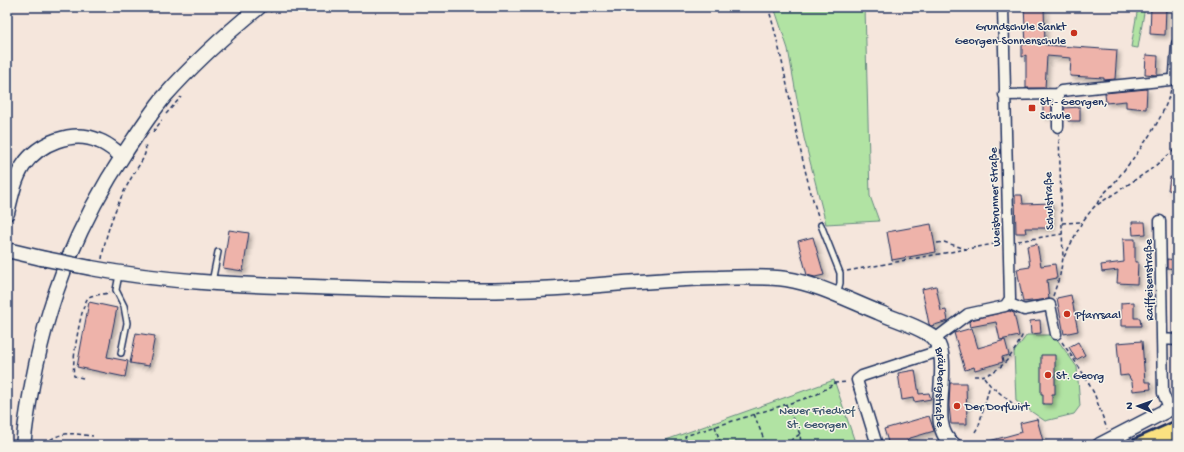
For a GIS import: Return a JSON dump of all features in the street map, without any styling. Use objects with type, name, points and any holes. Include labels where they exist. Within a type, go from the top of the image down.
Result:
[{"type":"main road","points":[[1141,445],[1177,430]]},
{"type":"street","name":"Weisbrunner Straße","points":[[1003,7],[1010,292],[1008,303]]},
{"type":"street","points":[[23,445],[34,372],[44,326],[56,287],[74,242],[100,192],[122,156],[164,98],[194,65],[264,10]]},
{"type":"street","points":[[1004,95],[1058,94],[1061,91],[1170,80],[1174,78],[1177,44]]},
{"type":"street","points":[[1058,94],[1058,128]]},
{"type":"street","points":[[7,213],[17,177],[30,158],[44,146],[66,138],[84,138],[100,141],[122,156]]},
{"type":"street","name":"Raiffeisenstraße","points":[[1160,221],[1163,393],[1173,407]]},
{"type":"street","name":"Bräubergstraße","points":[[7,250],[120,273],[212,283],[364,289],[494,291],[575,288],[678,279],[752,277],[794,280],[836,295],[925,332],[937,345],[942,374],[941,414],[947,444]]},
{"type":"street","points":[[878,445],[857,380],[862,376],[937,345],[968,314],[1005,306],[1008,303],[1024,310],[1050,305],[1056,334]]},
{"type":"street","points":[[1162,339],[1177,340]]},
{"type":"street","points":[[1105,442],[1173,407]]},
{"type":"lane","points":[[821,225],[840,273],[840,283],[836,295]]},
{"type":"lane","points":[[212,283],[218,252]]},
{"type":"lane","points":[[120,273],[116,290],[124,306],[126,323],[121,353]]},
{"type":"path","points":[[264,10],[276,7]]},
{"type":"path","points":[[768,7],[779,44],[803,161],[821,225]]},
{"type":"path","points":[[1063,258],[1082,222],[1097,204],[1099,199],[1117,180],[1163,113],[1169,100],[1174,78]]},
{"type":"path","points":[[153,133],[185,92]]},
{"type":"path","name":"Schulstraße","points":[[1050,305],[1060,275],[1063,258],[1058,128]]},
{"type":"path","points":[[140,151],[149,139]]},
{"type":"path","points":[[95,269],[104,242],[130,181],[145,154],[145,144]]},
{"type":"path","points":[[1097,204],[1150,170],[1177,148]]},
{"type":"path","points":[[1061,223],[1082,222]]},
{"type":"path","points":[[840,273],[879,264],[900,263],[966,249],[1062,234]]},
{"type":"path","points":[[937,243],[944,242],[966,249]]},
{"type":"path","points":[[83,378],[74,376],[73,371],[74,357],[87,299],[116,290]]},
{"type":"path","points":[[974,376],[984,377],[996,372],[1005,362],[1023,334]]},
{"type":"path","points":[[1056,334],[1081,370],[1094,393],[1105,442]]},
{"type":"path","points":[[984,377],[1017,407],[1024,406]]},
{"type":"path","points":[[687,445],[684,436],[816,396],[835,383],[857,380]]},
{"type":"path","points":[[975,432],[990,384]]},
{"type":"path","points":[[786,405],[800,434],[801,445]]},
{"type":"path","points":[[754,414],[766,445]]},
{"type":"path","points":[[715,426],[721,445]]},
{"type":"path","points":[[47,445],[48,442],[58,435],[66,433],[93,436]]},
{"type":"path","points":[[785,445],[800,434]]},
{"type":"green space","points":[[774,7],[865,7],[870,196],[879,221],[826,224],[804,138],[788,49]]},
{"type":"green space","points":[[1138,7],[1145,7],[1138,48],[1131,47]]},
{"type":"green space","points":[[1027,335],[1054,335],[1077,367],[1080,406],[1074,414],[1045,421],[1016,401],[1014,352]]},
{"type":"green space","name":"Neuer Friedhof St. Georgen","points":[[834,380],[856,445],[652,445]]},
{"type":"building","points":[[1024,7],[1044,7],[1045,45],[1117,50],[1115,79],[1104,80],[1104,78],[1070,76],[1071,58],[1047,56],[1045,88],[1026,88],[1026,55],[1022,57],[1022,44],[1026,45]]},
{"type":"building","points":[[1151,7],[1166,7],[1165,35],[1150,34]]},
{"type":"building","points":[[1146,55],[1158,56],[1157,75],[1145,74]]},
{"type":"building","points":[[1147,89],[1146,109],[1126,107],[1126,101],[1106,103],[1105,93]]},
{"type":"building","points":[[1043,105],[1052,105],[1052,116],[1043,116]]},
{"type":"building","points":[[1080,107],[1080,121],[1068,121],[1068,115],[1064,115],[1064,108]]},
{"type":"building","points":[[1170,177],[1177,178],[1177,191],[1168,190]]},
{"type":"building","points":[[1015,195],[1022,195],[1023,204],[1052,203],[1052,228],[1025,228],[1026,233],[1016,233]]},
{"type":"building","points":[[1132,222],[1145,222],[1146,234],[1133,235]]},
{"type":"building","points":[[931,224],[936,252],[892,260],[887,232]]},
{"type":"building","points":[[229,230],[249,233],[243,271],[223,268]]},
{"type":"building","points":[[813,237],[824,275],[815,277],[807,275],[798,241]]},
{"type":"building","points":[[1123,239],[1135,239],[1135,262],[1138,262],[1137,284],[1117,283],[1118,270],[1102,272],[1101,265],[1124,262]]},
{"type":"building","points":[[1037,244],[1041,266],[1055,264],[1057,278],[1047,280],[1049,299],[1023,302],[1017,269],[1030,267],[1027,246]]},
{"type":"building","points":[[1167,259],[1177,260],[1177,269],[1167,268]]},
{"type":"building","points":[[936,286],[941,311],[946,310],[948,321],[931,326],[929,324],[922,289]]},
{"type":"building","name":"Pfarrsaal","points":[[1071,295],[1078,331],[1064,334],[1057,298]]},
{"type":"building","points":[[89,302],[117,308],[107,357],[128,361],[125,377],[77,367]]},
{"type":"building","points":[[1134,302],[1134,318],[1140,318],[1141,326],[1121,326],[1121,303]]},
{"type":"building","points":[[1009,311],[1014,313],[1019,336],[1000,340],[996,322],[970,327],[969,322],[971,320]]},
{"type":"building","points":[[1040,320],[1041,333],[1031,334],[1030,321]]},
{"type":"building","points":[[972,328],[978,348],[1005,340],[1009,355],[1002,357],[1003,362],[975,370],[974,367],[965,370],[954,333]]},
{"type":"building","points":[[136,333],[155,336],[149,366],[130,363]]},
{"type":"building","points":[[1142,341],[1145,382],[1150,382],[1151,389],[1133,391],[1132,382],[1128,375],[1120,376],[1117,343]]},
{"type":"building","points":[[1078,342],[1085,355],[1076,360],[1069,347]]},
{"type":"building","name":"St. Georg","points":[[1041,355],[1055,355],[1055,394],[1052,394],[1052,404],[1043,404],[1043,394],[1041,394]]},
{"type":"building","points":[[915,370],[919,394],[929,393],[931,399],[914,402],[913,398],[902,400],[898,373]]},
{"type":"building","name":"Der Dorfwirt","points":[[950,383],[966,383],[967,424],[951,424],[949,406]]},
{"type":"building","points":[[929,416],[934,431],[907,439],[908,442],[899,445],[889,445],[884,429]]},
{"type":"building","points":[[1037,419],[1043,441],[1028,444],[1027,441],[1012,445],[982,445],[982,443],[1022,432],[1020,423]]},
{"type":"railway","points":[[1121,445],[1177,420]]},
{"type":"place","name":"Grundschule Sankt Georgen-Sonnenschule","points":[[1074,33]]},
{"type":"place","name":"St.- Georgen, Schule","points":[[1032,108]]},
{"type":"place","name":"Pfarrsaal","points":[[1067,314]]},
{"type":"place","name":"St. Georg","points":[[1048,375]]},
{"type":"place","name":"Der Dorfwirt","points":[[957,406]]}]
